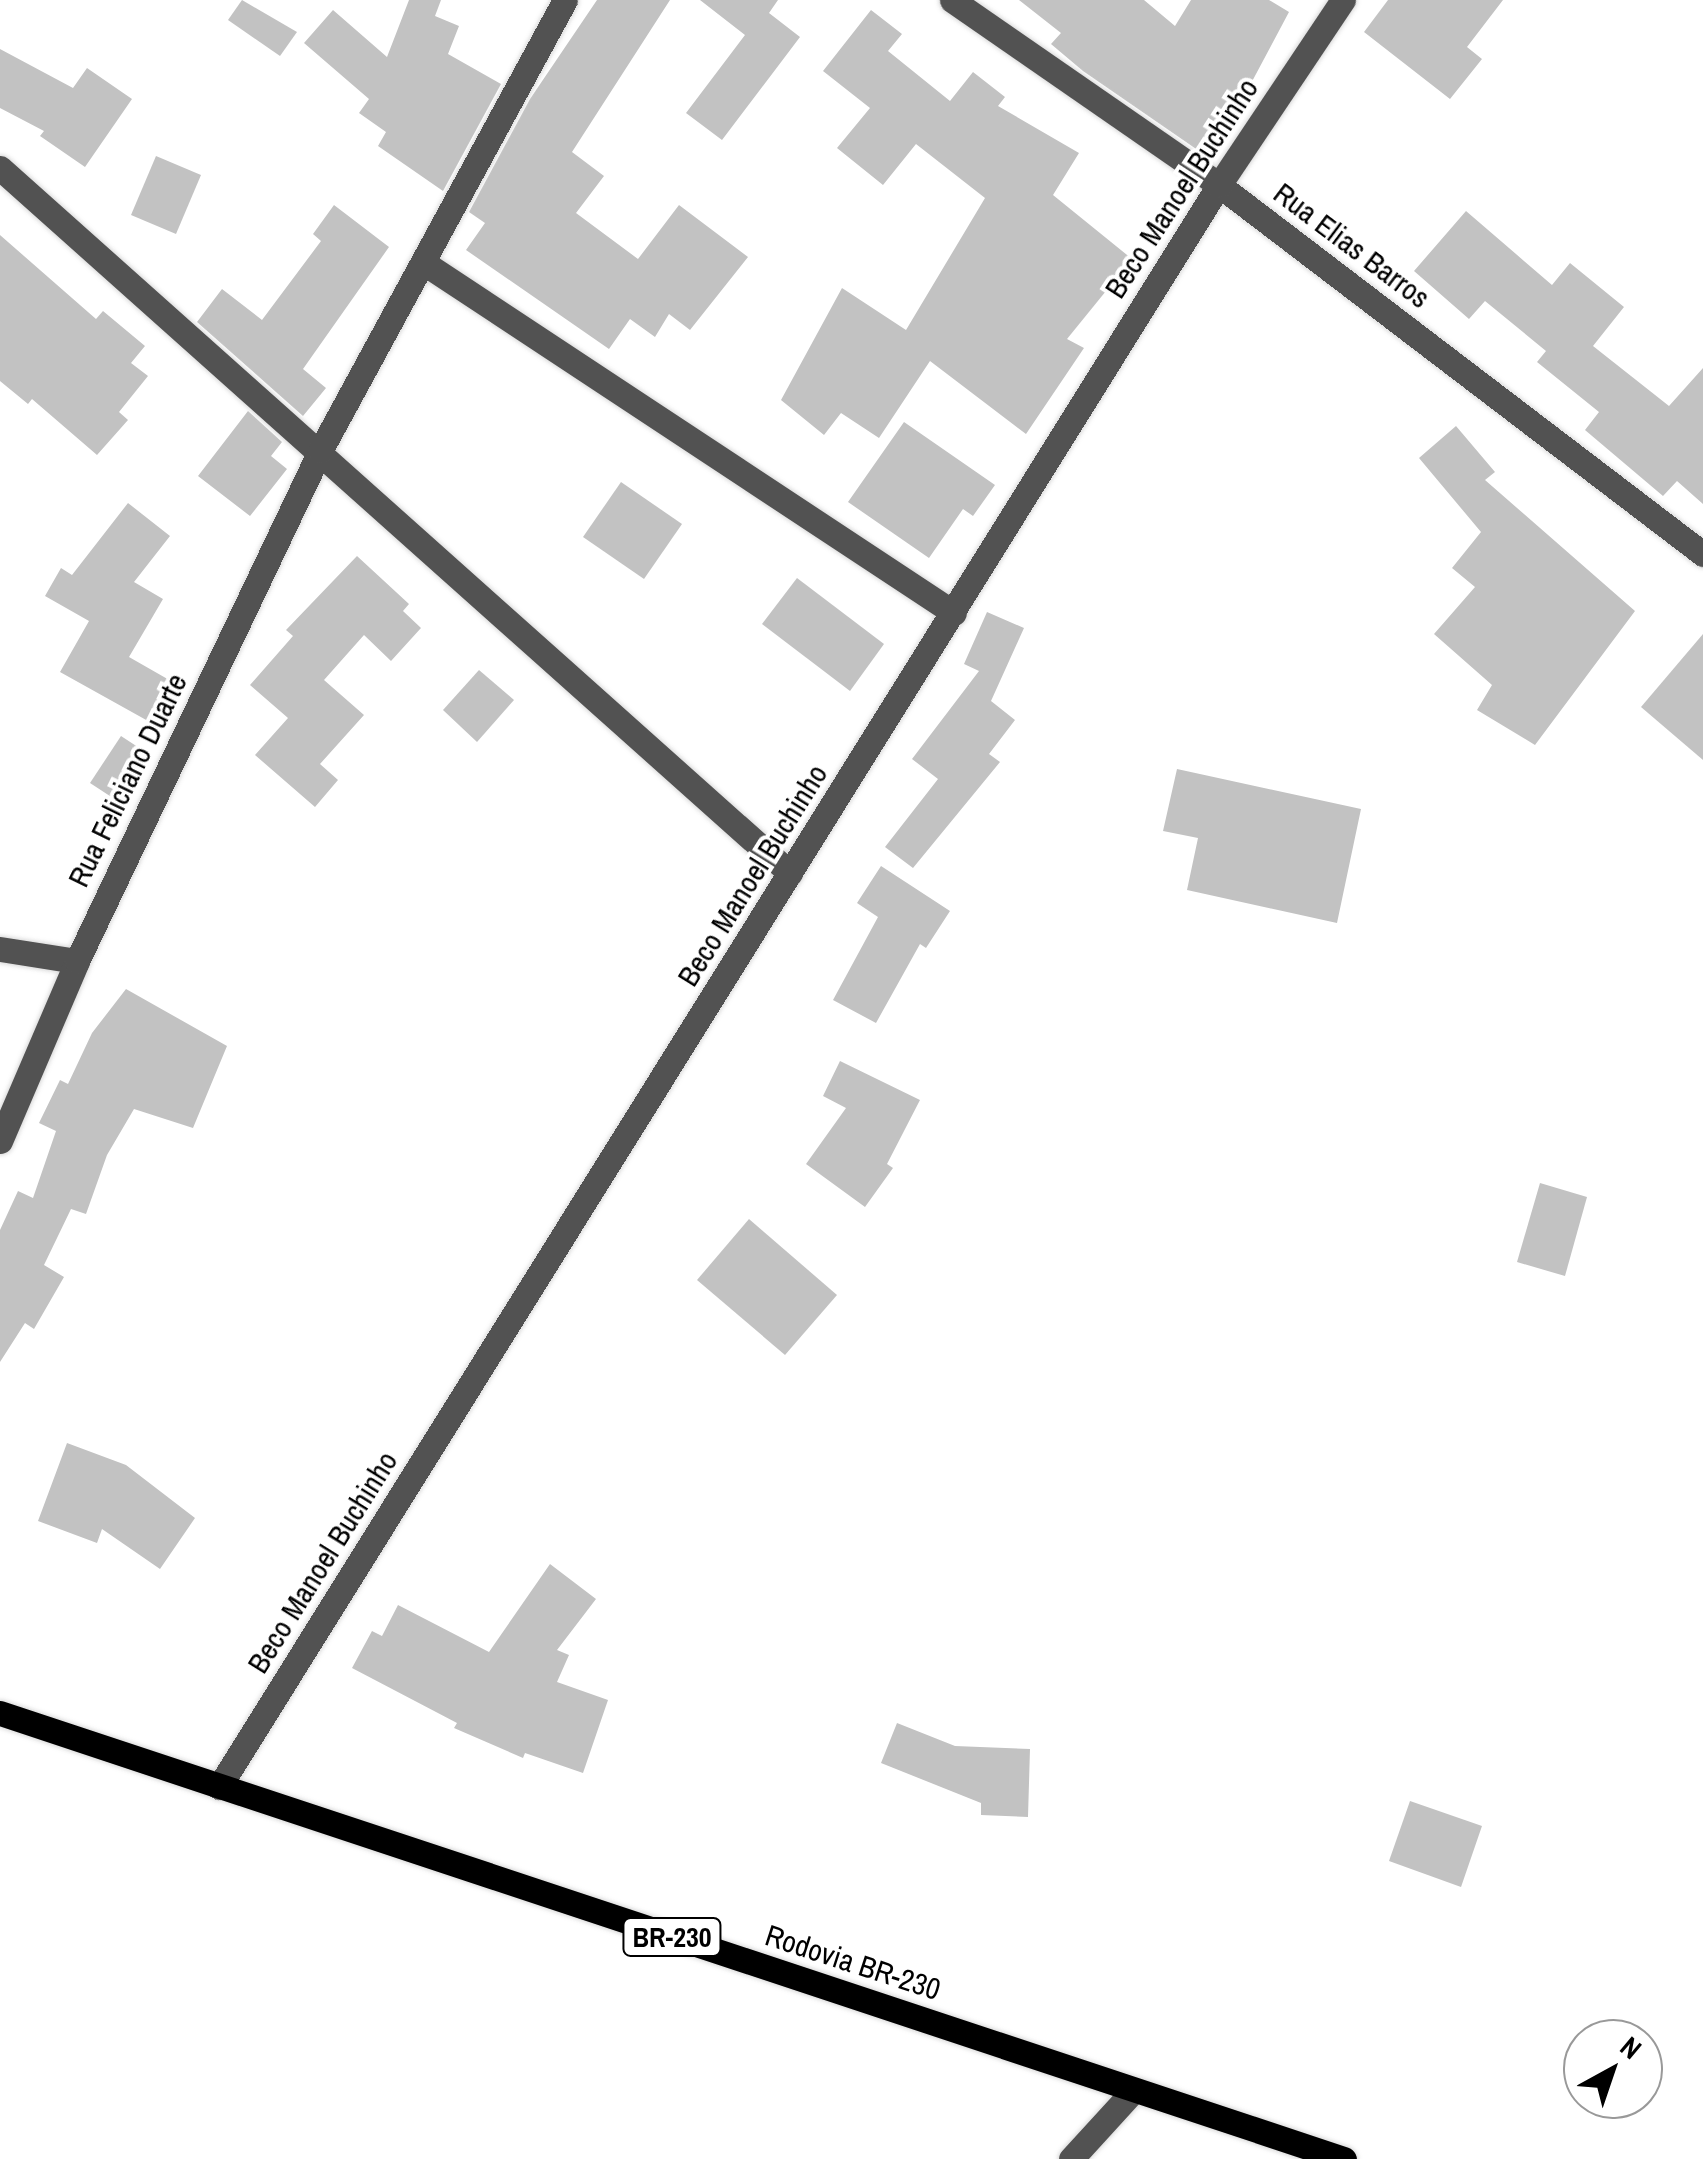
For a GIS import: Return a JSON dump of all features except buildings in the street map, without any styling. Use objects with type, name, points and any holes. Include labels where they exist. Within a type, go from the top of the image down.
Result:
[{"type":"main road","name":"Rodovia BR-230","points":[[0,1713],[1344,2159]]},
{"type":"street","points":[[320,452],[565,0]]},
{"type":"street","name":"Rua Elias Barros","points":[[952,0],[1219,184],[1703,554]]},
{"type":"street","name":"Beco Manoel Buchinho","points":[[219,1787],[1219,184],[1343,0]]},
{"type":"street","points":[[0,168],[790,874]]},
{"type":"street","points":[[424,262],[954,613]]},
{"type":"street","name":"Rua Feliciano Duarte","points":[[0,1140],[77,961],[320,452]]},
{"type":"street","points":[[0,949],[77,961]]},
{"type":"street","points":[[1071,2159],[1134,2090]]}]
